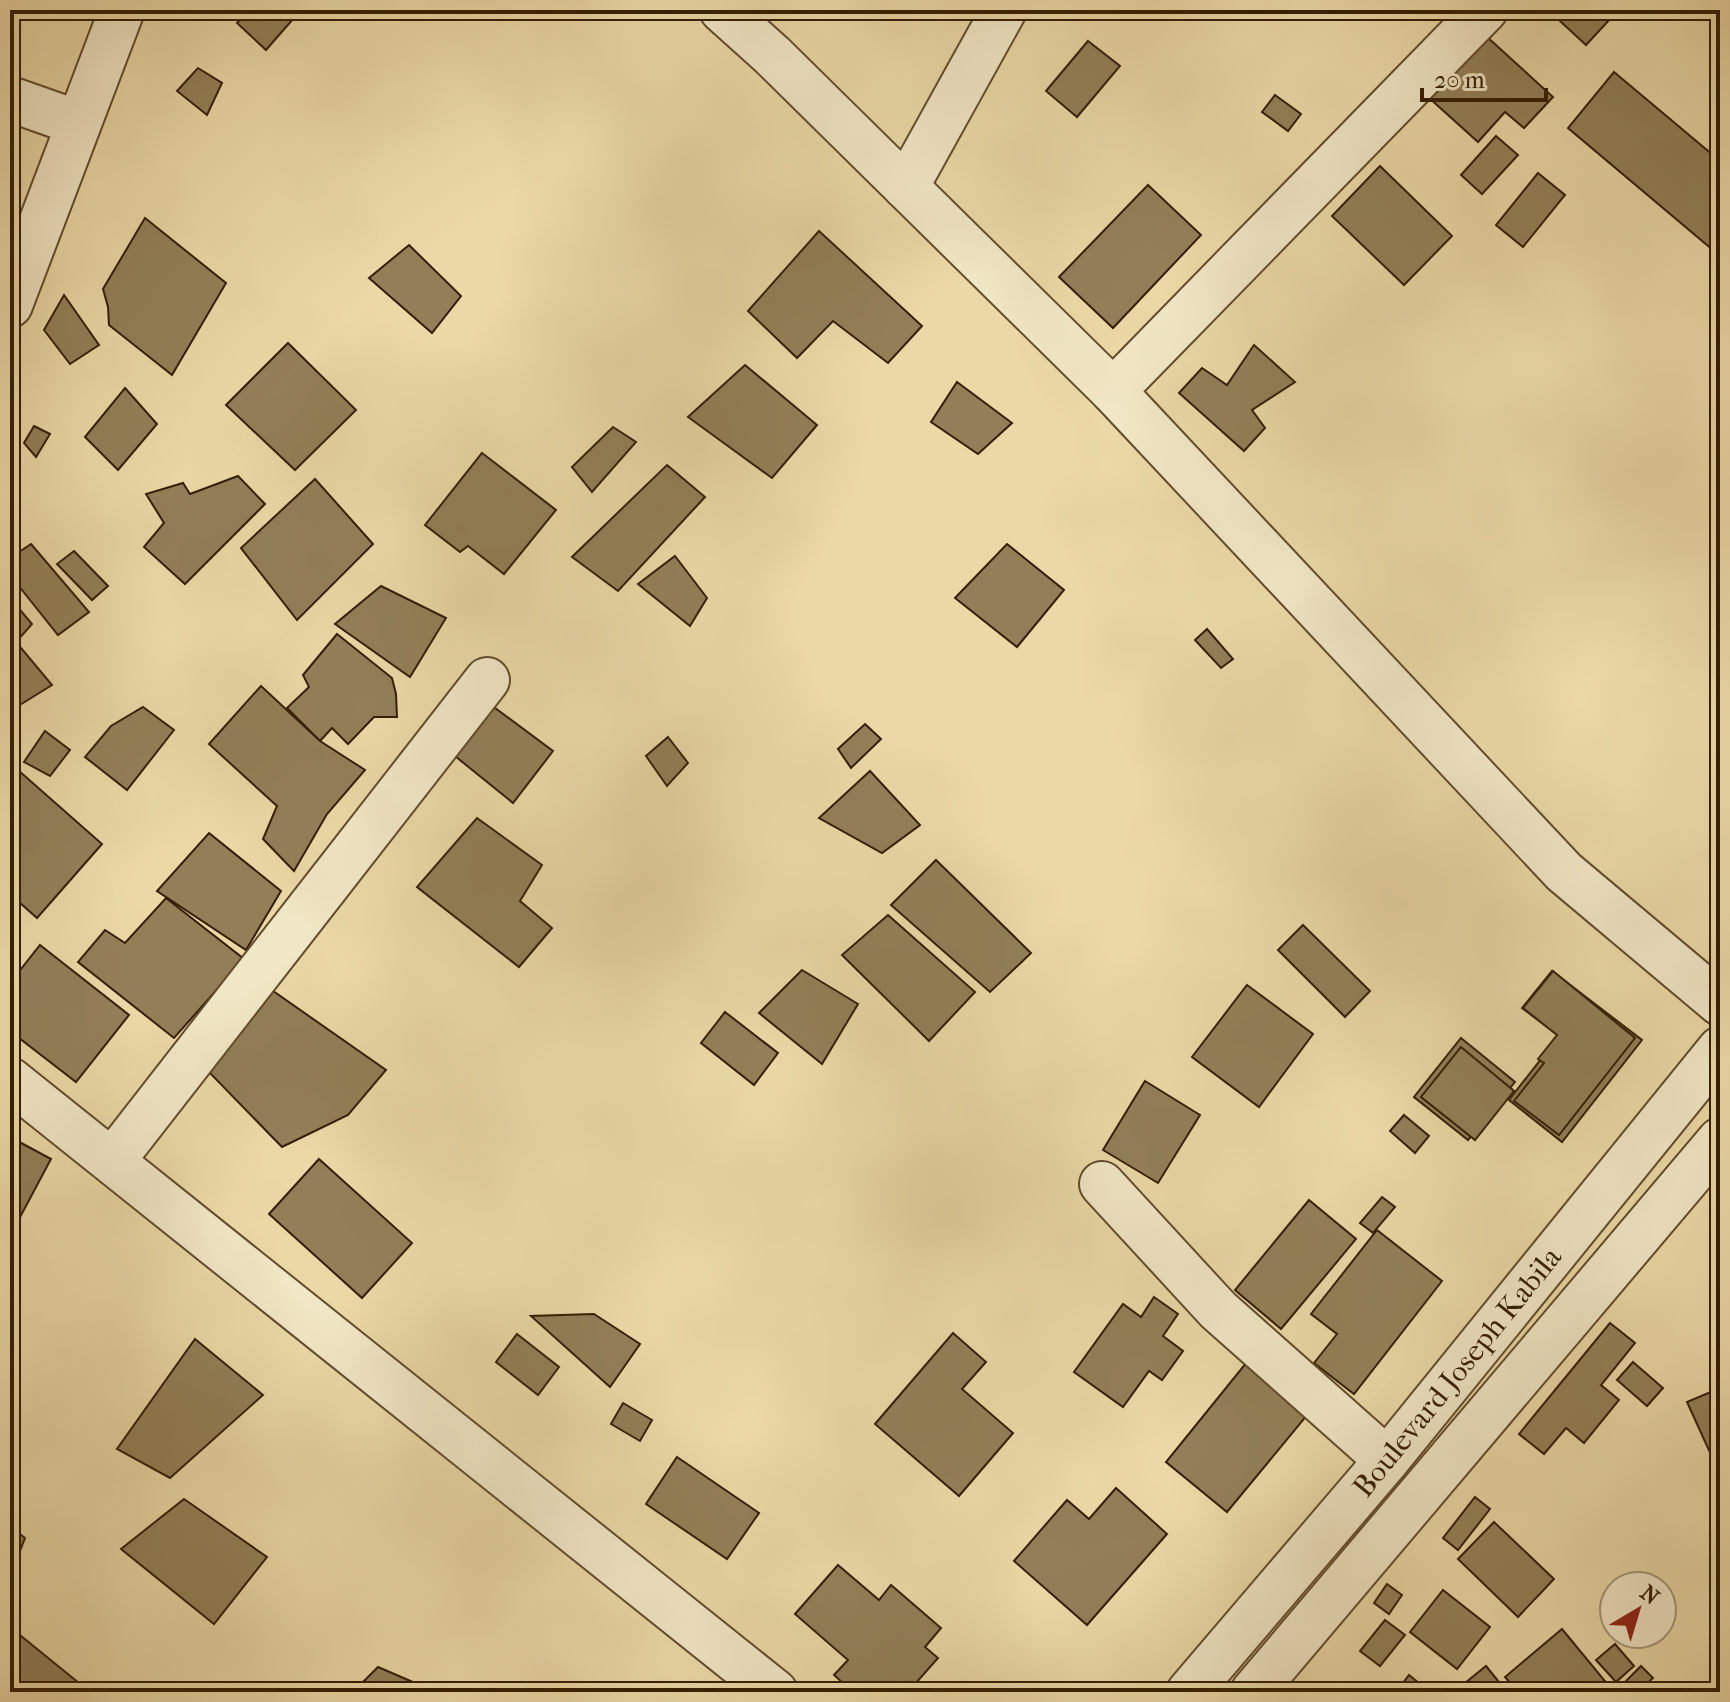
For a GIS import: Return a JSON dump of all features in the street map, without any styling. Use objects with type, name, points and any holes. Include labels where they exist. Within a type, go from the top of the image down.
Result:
[{"type":"street","points":[[10,305],[122,10]]},
{"type":"street","points":[[722,10],[772,55],[1113,391],[1564,872],[1720,1003]]},
{"type":"street","points":[[906,187],[1004,10]]},
{"type":"street","points":[[1113,391],[1485,10]]},
{"type":"street","points":[[10,99],[78,123]]},
{"type":"street","points":[[113,1160],[487,680]]},
{"type":"street","name":"Boulevard Joseph Kabila","points":[[1189,1692],[1387,1460],[1720,1049]]},
{"type":"street","points":[[10,1080],[775,1692]]},
{"type":"street","name":"Boulevard Joseph Kabila","points":[[1253,1692],[1720,1140]]},
{"type":"street","points":[[1102,1184],[1218,1310],[1387,1460]]},
{"type":"building","points":[[249,10],[301,10],[266,50],[237,23]]},
{"type":"building","points":[[1548,10],[1602,10],[1611,18],[1586,45]]},
{"type":"building","points":[[1485,35],[1553,97],[1524,128],[1505,112],[1478,142],[1428,97]]},
{"type":"building","points":[[1088,41],[1120,66],[1077,117],[1046,91]]},
{"type":"building","points":[[198,68],[222,83],[207,115],[177,91]]},
{"type":"building","points":[[1614,72],[1720,161],[1720,256],[1568,128]]},
{"type":"building","points":[[1275,95],[1301,114],[1288,131],[1262,112]]},
{"type":"building","points":[[1496,136],[1518,155],[1482,194],[1461,175]]},
{"type":"building","points":[[1380,166],[1452,236],[1404,285],[1332,216]]},
{"type":"building","points":[[1538,173],[1565,195],[1523,247],[1496,225]]},
{"type":"building","points":[[1148,185],[1201,235],[1113,328],[1059,277]]},
{"type":"building","points":[[145,218],[226,283],[172,375],[109,325],[103,289]]},
{"type":"building","points":[[819,231],[922,326],[888,363],[833,321],[797,358],[748,311]]},
{"type":"building","points":[[409,245],[461,296],[432,333],[369,278]]},
{"type":"building","points":[[64,295],[99,345],[70,364],[44,330]]},
{"type":"building","points":[[288,343],[356,410],[295,470],[226,405]]},
{"type":"building","points":[[1254,345],[1295,382],[1252,410],[1265,428],[1244,451],[1179,393],[1202,368],[1227,385]]},
{"type":"building","points":[[745,365],[817,425],[772,478],[688,417]]},
{"type":"building","points":[[957,382],[1012,423],[978,454],[931,422]]},
{"type":"building","points":[[125,388],[157,424],[118,470],[85,437]]},
{"type":"building","points":[[34,426],[50,434],[36,457],[24,443]]},
{"type":"building","points":[[613,427],[636,442],[592,492],[572,467]]},
{"type":"building","points":[[482,453],[556,510],[504,574],[468,546],[460,552],[425,525]]},
{"type":"building","points":[[667,465],[705,497],[618,591],[572,557]]},
{"type":"building","points":[[238,476],[265,504],[185,584],[144,547],[164,523],[146,494],[183,483],[190,494]]},
{"type":"building","points":[[315,479],[373,544],[297,620],[241,548]]},
{"type":"building","points":[[31,544],[89,612],[58,635],[10,575],[10,558]]},
{"type":"building","points":[[1007,544],[1064,590],[1017,647],[955,598]]},
{"type":"building","points":[[74,551],[108,586],[92,600],[57,564]]},
{"type":"building","points":[[675,556],[707,598],[690,626],[638,584]]},
{"type":"building","points":[[381,586],[446,618],[410,677],[335,624]]},
{"type":"building","points":[[10,598],[32,624],[16,642],[52,685],[10,711]]},
{"type":"building","points":[[1207,629],[1233,659],[1221,668],[1195,640]]},
{"type":"building","points":[[337,634],[392,678],[396,694],[397,717],[374,717],[348,744],[332,728],[320,741],[287,708],[309,687],[303,675]]},
{"type":"building","points":[[261,686],[320,741],[365,770],[327,814],[294,871],[263,839],[277,806],[209,744]]},
{"type":"building","points":[[491,705],[553,751],[513,803],[450,752]]},
{"type":"building","points":[[143,707],[174,730],[127,790],[85,757],[111,726]]},
{"type":"building","points":[[865,724],[881,739],[851,768],[838,749]]},
{"type":"building","points":[[45,731],[70,750],[50,776],[24,762]]},
{"type":"building","points":[[668,737],[688,763],[667,786],[646,756]]},
{"type":"building","points":[[10,763],[102,844],[37,918],[10,894]]},
{"type":"building","points":[[870,771],[920,825],[882,853],[819,818]]},
{"type":"building","points":[[477,818],[542,865],[520,901],[552,928],[519,967],[417,887]]},
{"type":"building","points":[[209,833],[281,891],[246,950],[157,891]]},
{"type":"building","points":[[936,860],[1031,953],[990,992],[891,905]]},
{"type":"building","points":[[166,898],[244,959],[174,1038],[78,962],[105,930],[125,943]]},
{"type":"building","points":[[888,915],[975,992],[929,1041],[842,955]]},
{"type":"building","points":[[1303,925],[1370,991],[1345,1017],[1278,950]]},
{"type":"building","points":[[40,945],[129,1015],[76,1082],[10,1031],[10,983]]},
{"type":"building","points":[[802,970],[858,1004],[822,1064],[759,1013]]},
{"type":"building","points":[[1552,971],[1642,1040],[1562,1142],[1509,1100],[1559,1036],[1522,1008]]},
{"type":"building","points":[[1553,971],[1635,1038],[1559,1135],[1514,1101],[1544,1063],[1538,1059],[1557,1035],[1523,1008]]},
{"type":"building","points":[[1247,985],[1313,1034],[1259,1107],[1192,1057]]},
{"type":"building","points":[[266,986],[386,1070],[348,1115],[282,1147],[206,1069]]},
{"type":"building","points":[[725,1012],[778,1053],[754,1085],[701,1043]]},
{"type":"building","points":[[1461,1038],[1515,1082],[1468,1140],[1414,1097]]},
{"type":"building","points":[[1461,1047],[1514,1091],[1475,1140],[1421,1097]]},
{"type":"building","points":[[1145,1081],[1200,1115],[1158,1183],[1103,1150]]},
{"type":"building","points":[[1404,1115],[1429,1136],[1415,1153],[1390,1131]]},
{"type":"building","points":[[10,1137],[51,1159],[10,1236]]},
{"type":"building","points":[[319,1159],[412,1243],[362,1298],[269,1214]]},
{"type":"building","points":[[1382,1197],[1395,1207],[1373,1233],[1360,1223]]},
{"type":"building","points":[[1309,1200],[1356,1239],[1281,1329],[1235,1290]]},
{"type":"building","points":[[1377,1230],[1442,1281],[1354,1394],[1314,1363],[1337,1334],[1311,1314]]},
{"type":"building","points":[[1154,1297],[1178,1314],[1163,1336],[1183,1351],[1162,1380],[1149,1371],[1123,1407],[1074,1372],[1123,1304],[1141,1317]]},
{"type":"building","points":[[594,1314],[640,1344],[610,1387],[531,1316]]},
{"type":"building","points":[[1610,1323],[1635,1343],[1601,1385],[1619,1400],[1584,1443],[1566,1428],[1544,1454],[1519,1434]]},
{"type":"building","points":[[953,1333],[986,1362],[962,1389],[1013,1433],[959,1496],[875,1424]]},
{"type":"building","points":[[517,1334],[559,1367],[538,1395],[496,1362]]},
{"type":"building","points":[[195,1339],[263,1395],[170,1478],[117,1449]]},
{"type":"building","points":[[1251,1357],[1313,1408],[1227,1512],[1166,1462]]},
{"type":"building","points":[[1633,1362],[1663,1388],[1647,1406],[1617,1380]]},
{"type":"building","points":[[1720,1388],[1720,1453],[1712,1457],[1687,1402]]},
{"type":"building","points":[[623,1403],[652,1420],[640,1441],[611,1424]]},
{"type":"building","points":[[677,1457],[759,1513],[727,1559],[646,1504]]},
{"type":"building","points":[[1116,1488],[1167,1534],[1087,1625],[1014,1561],[1067,1500],[1089,1519]]},
{"type":"building","points":[[1475,1497],[1490,1509],[1458,1550],[1443,1538]]},
{"type":"building","points":[[184,1499],[267,1557],[214,1624],[121,1549]]},
{"type":"building","points":[[1494,1522],[1554,1579],[1518,1617],[1458,1559]]},
{"type":"building","points":[[10,1526],[25,1538],[11,1574],[10,1573]]},
{"type":"building","points":[[838,1565],[879,1600],[891,1585],[941,1628],[925,1647],[938,1658],[908,1692],[853,1692],[834,1675],[848,1660],[795,1614]]},
{"type":"building","points":[[1387,1584],[1402,1595],[1389,1614],[1374,1603]]},
{"type":"building","points":[[1443,1590],[1490,1627],[1457,1669],[1410,1632]]},
{"type":"building","points":[[1385,1620],[1405,1635],[1380,1666],[1360,1651]]},
{"type":"building","points":[[10,1627],[90,1692],[10,1692]]},
{"type":"building","points":[[1562,1629],[1609,1686],[1601,1692],[1518,1692],[1505,1677]]},
{"type":"building","points":[[1608,1650],[1620,1650],[1634,1666],[1616,1682],[1596,1660]]},
{"type":"building","points":[[1486,1666],[1507,1692],[1454,1692]]},
{"type":"building","points":[[1641,1666],[1653,1678],[1638,1692],[1630,1692],[1623,1684]]},
{"type":"building","points":[[378,1667],[436,1692],[353,1692]]},
{"type":"building","points":[[1409,1675],[1430,1692],[1396,1692]]}]
